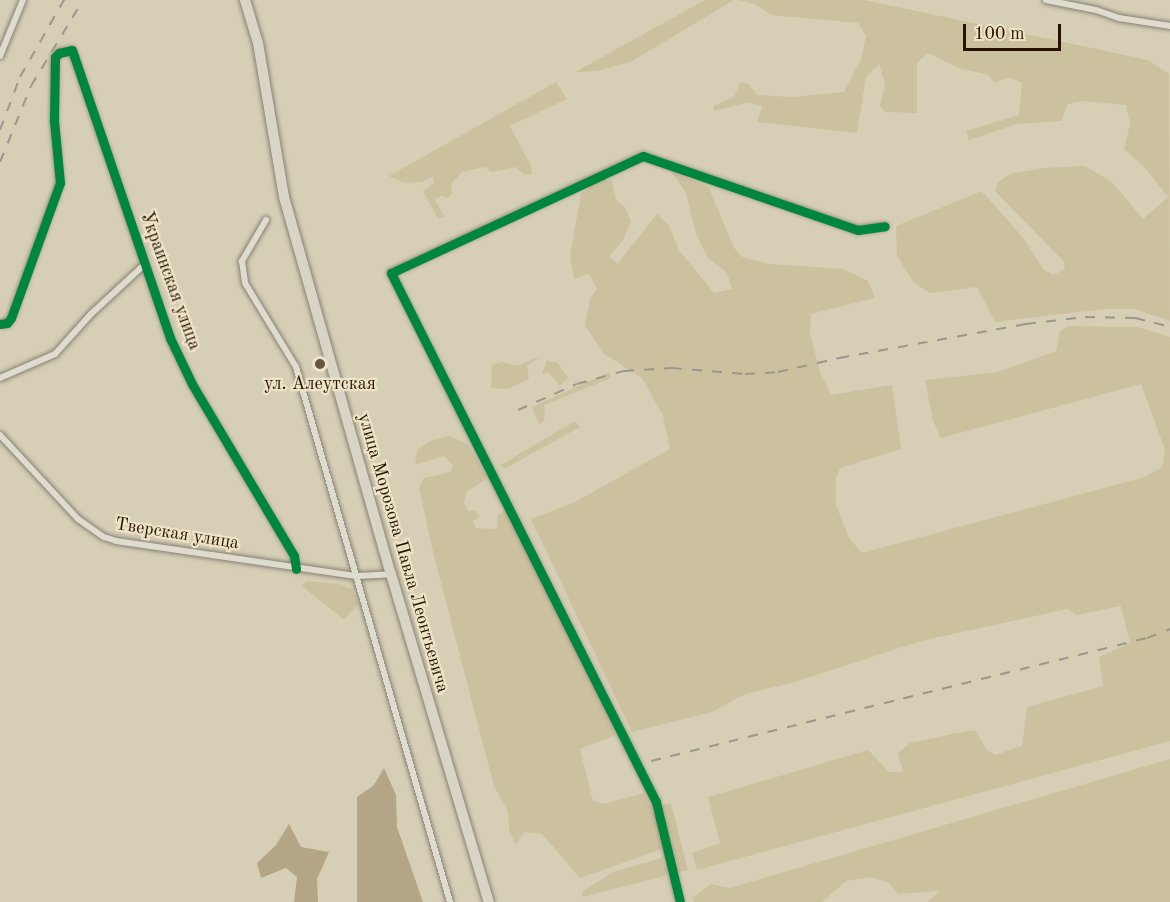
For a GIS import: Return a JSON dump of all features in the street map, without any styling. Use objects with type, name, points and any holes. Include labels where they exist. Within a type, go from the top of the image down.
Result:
[{"type":"main road","name":"улица Морозова Павла Леонтьевича","points":[[245,0],[258,43],[284,197],[391,574],[489,902]]},
{"type":"street","points":[[0,56],[23,0]]},
{"type":"street","points":[[1046,0],[1096,10],[1119,18],[1170,26]]},
{"type":"street","name":"Украинская улица","points":[[0,324],[7,323],[11,318],[60,183],[54,121],[55,57],[58,53],[71,50],[75,54],[115,182],[170,338],[192,384],[289,547],[296,569]]},
{"type":"street","points":[[680,902],[656,802],[391,273],[643,156],[858,230],[885,226]]},
{"type":"street","points":[[266,220],[242,261],[245,283],[296,367],[450,902]]},
{"type":"street","points":[[0,378],[55,354],[91,314],[145,264]]},
{"type":"street","name":"Тверская улица","points":[[0,435],[78,519],[104,537],[296,569],[357,576],[391,574]]},
{"type":"shaded area","points":[[705,0],[734,0],[632,61],[597,71],[575,72]]},
{"type":"shaded area","points":[[738,0],[864,0],[1148,60],[1169,74],[1170,321],[1134,309],[1105,309],[995,322],[977,287],[930,293],[914,283],[897,256],[896,226],[982,191],[1025,240],[1043,269],[1053,275],[1064,270],[1065,263],[995,191],[998,182],[1010,174],[1044,168],[1085,166],[1112,182],[1143,219],[1168,197],[1144,167],[1124,149],[1130,124],[1126,105],[1083,101],[1068,104],[1061,121],[1016,124],[969,140],[966,131],[1019,115],[1022,83],[1009,77],[995,83],[987,74],[961,69],[928,53],[917,63],[917,113],[885,112],[880,106],[885,83],[879,64],[866,77],[857,133],[757,122],[762,106],[749,102],[714,111],[713,106],[734,97],[740,82],[749,84],[757,95],[792,97],[844,92],[861,59],[866,36],[858,23],[771,15],[755,4]]},
{"type":"shaded area","points":[[556,82],[567,99],[510,126],[531,166],[532,175],[523,174],[516,167],[492,172],[484,167],[462,172],[451,184],[452,193],[448,198],[441,196],[435,200],[444,216],[438,219],[423,191],[434,183],[433,177],[421,182],[404,183],[389,176]]},
{"type":"shaded area","points":[[670,170],[709,188],[734,248],[742,257],[770,264],[843,269],[868,281],[875,298],[811,314],[810,333],[820,372],[831,395],[892,385],[901,449],[840,468],[836,479],[836,505],[849,538],[862,553],[1145,477],[1162,467],[1165,450],[1141,384],[941,438],[933,421],[925,380],[998,372],[1056,351],[1060,331],[1068,326],[1138,327],[1170,337],[1170,741],[697,870],[692,853],[720,843],[708,797],[868,750],[889,772],[903,772],[898,753],[910,743],[975,730],[987,750],[995,755],[1022,746],[1027,707],[1103,686],[1099,657],[1130,643],[1121,606],[1077,615],[1067,609],[921,641],[792,683],[745,694],[712,712],[632,732],[531,519],[573,503],[670,449],[663,416],[642,378],[603,353],[585,325],[590,299],[597,289],[589,274],[574,279],[570,255],[581,194],[601,179],[612,181],[616,200],[624,206],[631,221],[623,240],[609,257],[618,263],[657,214],[669,225],[679,250],[714,293],[732,289],[727,273],[708,258],[696,234],[686,193]]},
{"type":"shaded area","points":[[541,356],[527,366],[529,379],[508,389],[491,388],[492,365],[502,362],[517,366]]},
{"type":"shaded area","points":[[547,360],[558,363],[568,378],[560,386],[549,373],[542,374]]},
{"type":"shaded area","points":[[609,372],[611,378],[544,405],[543,423],[539,424],[532,407]]},
{"type":"shaded area","points":[[575,421],[580,427],[504,469],[501,465]]},
{"type":"shaded area","points":[[449,436],[467,444],[486,475],[485,480],[466,492],[464,503],[468,511],[475,510],[480,517],[473,521],[476,528],[498,529],[497,516],[504,511],[564,624],[616,735],[580,749],[593,801],[603,804],[644,793],[655,816],[662,849],[580,878],[542,834],[524,832],[516,845],[509,830],[508,812],[494,786],[434,556],[419,488],[424,478],[450,472],[453,465],[444,456],[415,465],[417,450],[430,441]]},
{"type":"shaded area","points":[[306,581],[340,584],[353,590],[358,604],[344,620],[302,586]]},
{"type":"shaded area","points":[[1170,759],[1170,902],[927,902],[940,891],[898,894],[889,883],[871,877],[846,881],[822,902],[694,902],[692,898],[711,884],[730,888]]},
{"type":"shaded area","points":[[384,768],[396,795],[397,827],[423,902],[357,902],[357,797],[374,785]]},
{"type":"shaded area","points":[[671,803],[688,870],[678,872],[661,805]]},
{"type":"shaded area","points":[[289,824],[301,847],[329,852],[317,879],[318,902],[294,902],[297,877],[286,868],[261,878],[257,863],[276,845]]},
{"type":"shaded area","points":[[662,858],[668,875],[583,897],[582,892],[613,872]]},
{"type":"railway","points":[[0,130],[20,77],[64,0]]},
{"type":"railway","points":[[0,162],[31,86],[83,0]]},
{"type":"railway","points":[[518,410],[577,384],[624,371],[672,368],[745,374],[778,372],[839,358],[1026,324],[1085,317],[1135,318],[1170,327]]},
{"type":"railway","points":[[651,761],[1147,638],[1170,629]]},
{"type":"cycle path","points":[[0,324],[7,323],[11,318],[60,183],[54,121],[55,57],[59,53],[72,50],[170,338],[192,384],[294,556],[296,569]]},
{"type":"cycle path","points":[[680,902],[656,802],[391,273],[643,156],[858,230],[885,226]]},
{"type":"place","name":"ул. Алеутская","points":[[320,364]]}]
